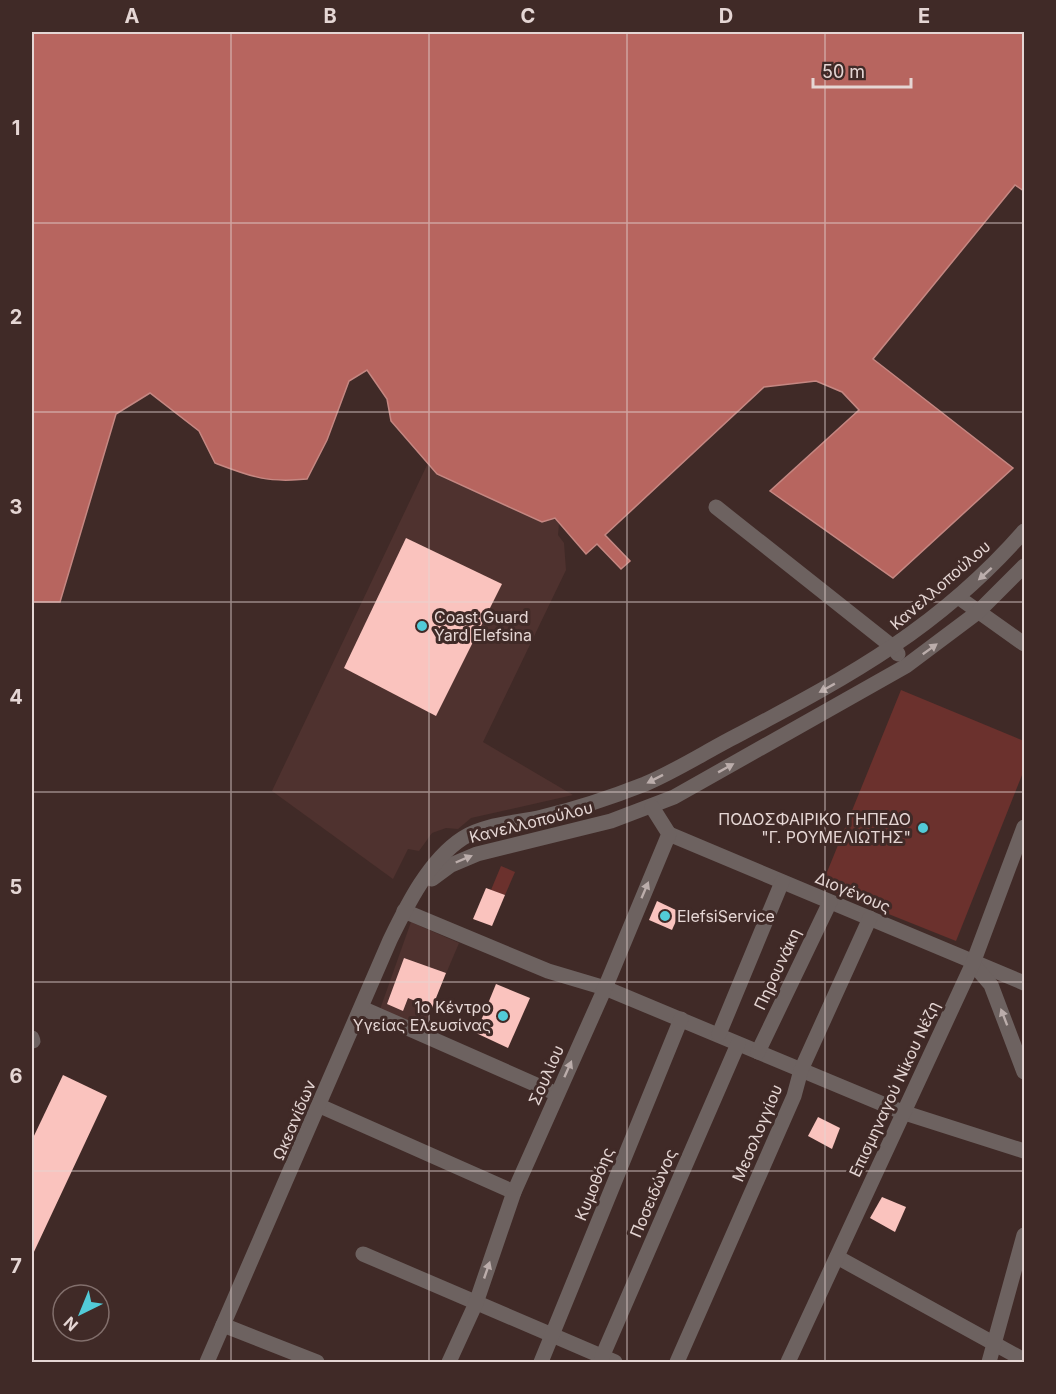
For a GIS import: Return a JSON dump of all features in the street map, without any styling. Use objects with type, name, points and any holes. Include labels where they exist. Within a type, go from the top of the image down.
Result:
[{"type":"street","points":[[716,507],[894,648],[906,666]]},
{"type":"street","name":"Κανελλοπούλου","points":[[416,892],[447,852],[473,832],[544,816],[647,783],[830,687],[894,648],[958,597],[996,563],[1024,531]]},
{"type":"street","name":"Κανελλοπούλου","points":[[416,892],[439,873],[466,858],[610,821],[652,807],[804,726],[906,666],[978,612],[1024,566]]},
{"type":"street","points":[[958,597],[1024,644]]},
{"type":"street","points":[[652,807],[669,834]]},
{"type":"street","name":"Επισμηναγού Νίκου Νέζη","points":[[788,1362],[973,963],[1024,827]]},
{"type":"street","name":"Διογένους","points":[[669,834],[1024,983]]},
{"type":"street","name":"Σουλίου","points":[[449,1362],[476,1303],[514,1192],[669,834]]},
{"type":"street","points":[[719,1034],[782,882]]},
{"type":"street","name":"Ωκεανίδων","points":[[207,1362],[404,911],[416,892]]},
{"type":"street","name":"Πηρουνάκη","points":[[758,1052],[830,902]]},
{"type":"street","points":[[404,911],[548,971],[604,988],[719,1034],[902,1112],[1024,1151]]},
{"type":"street","name":"Μεσολογγίου","points":[[677,1362],[794,1096],[801,1070],[870,918]]},
{"type":"street","points":[[973,963],[992,985],[1024,1072]]},
{"type":"street","points":[[362,1008],[558,1094]]},
{"type":"street","name":"Κυμοθόης","points":[[541,1362],[681,1019]]},
{"type":"street","name":"Ποσειδώνος","points":[[609,1360],[738,1044]]},
{"type":"street","points":[[320,1106],[514,1192]]},
{"type":"street","points":[[989,1362],[1024,1235]]},
{"type":"street","points":[[363,1254],[609,1360]]},
{"type":"street","points":[[837,1257],[1024,1360]]},
{"type":"street","points":[[223,1325],[317,1362]]},
{"type":"shaded area","points":[[32,32],[1024,32],[1024,191],[1015,185],[873,359],[1013,468],[893,578],[770,491],[859,410],[842,392],[816,381],[764,387],[605,535],[630,561],[621,569],[597,544],[586,554],[555,518],[542,522],[437,474],[391,421],[387,399],[367,370],[349,381],[327,440],[307,479],[260,478],[215,463],[199,431],[150,393],[116,414],[60,602],[32,602]]},
{"type":"shaded area","name":"Coast Guard Yard Elefsina","points":[[428,463],[437,474],[542,522],[555,518],[559,524],[558,535],[564,543],[566,570],[483,742],[573,795],[471,818],[458,829],[446,828],[432,833],[419,851],[408,849],[393,879],[272,791]]},
{"type":"shaded area","name":"ΠΟΔΟΣΦΑΙΡΙΚΟ ΓΗΠΕΔΟ \"Γ. ΡΟΥΜΕΛΙΩΤΗΣ\"","points":[[901,690],[1024,741],[1024,770],[956,941],[821,887]]},
{"type":"shaded area","points":[[501,866],[515,872],[505,895],[491,890]]},
{"type":"shaded area","points":[[411,922],[459,943],[420,1035],[378,1015]]},
{"type":"building","name":"Coast Guard Yard Elefsina","points":[[406,538],[502,584],[436,716],[344,668]]},
{"type":"building","points":[[486,888],[505,895],[492,926],[473,919]]},
{"type":"building","name":"ElefsiService","points":[[657,901],[680,912],[672,930],[649,920]]},
{"type":"building","points":[[404,958],[446,973],[432,1008],[408,998],[403,1011],[387,1004]]},
{"type":"building","name":"1ο Κέντρο Υγείας Ελευσίνας","points":[[496,984],[530,998],[508,1048],[476,1033]]},
{"type":"building","points":[[63,1075],[107,1096],[32,1256],[32,1140]]},
{"type":"building","points":[[818,1117],[840,1128],[832,1149],[808,1136]]},
{"type":"building","points":[[882,1197],[906,1207],[895,1232],[870,1218]]},
{"type":"place","name":"Coast Guard Yard Elefsina","points":[[422,626]]},
{"type":"place","name":"ΠΟΔΟΣΦΑΙΡΙΚΟ ΓΗΠΕΔΟ \"Γ. ΡΟΥΜΕΛΙΩΤΗΣ\"","points":[[923,828]]},
{"type":"place","name":"ElefsiService","points":[[665,916]]},
{"type":"place","name":"1ο Κέντρο Υγείας Ελευσίνας","points":[[503,1016]]}]
